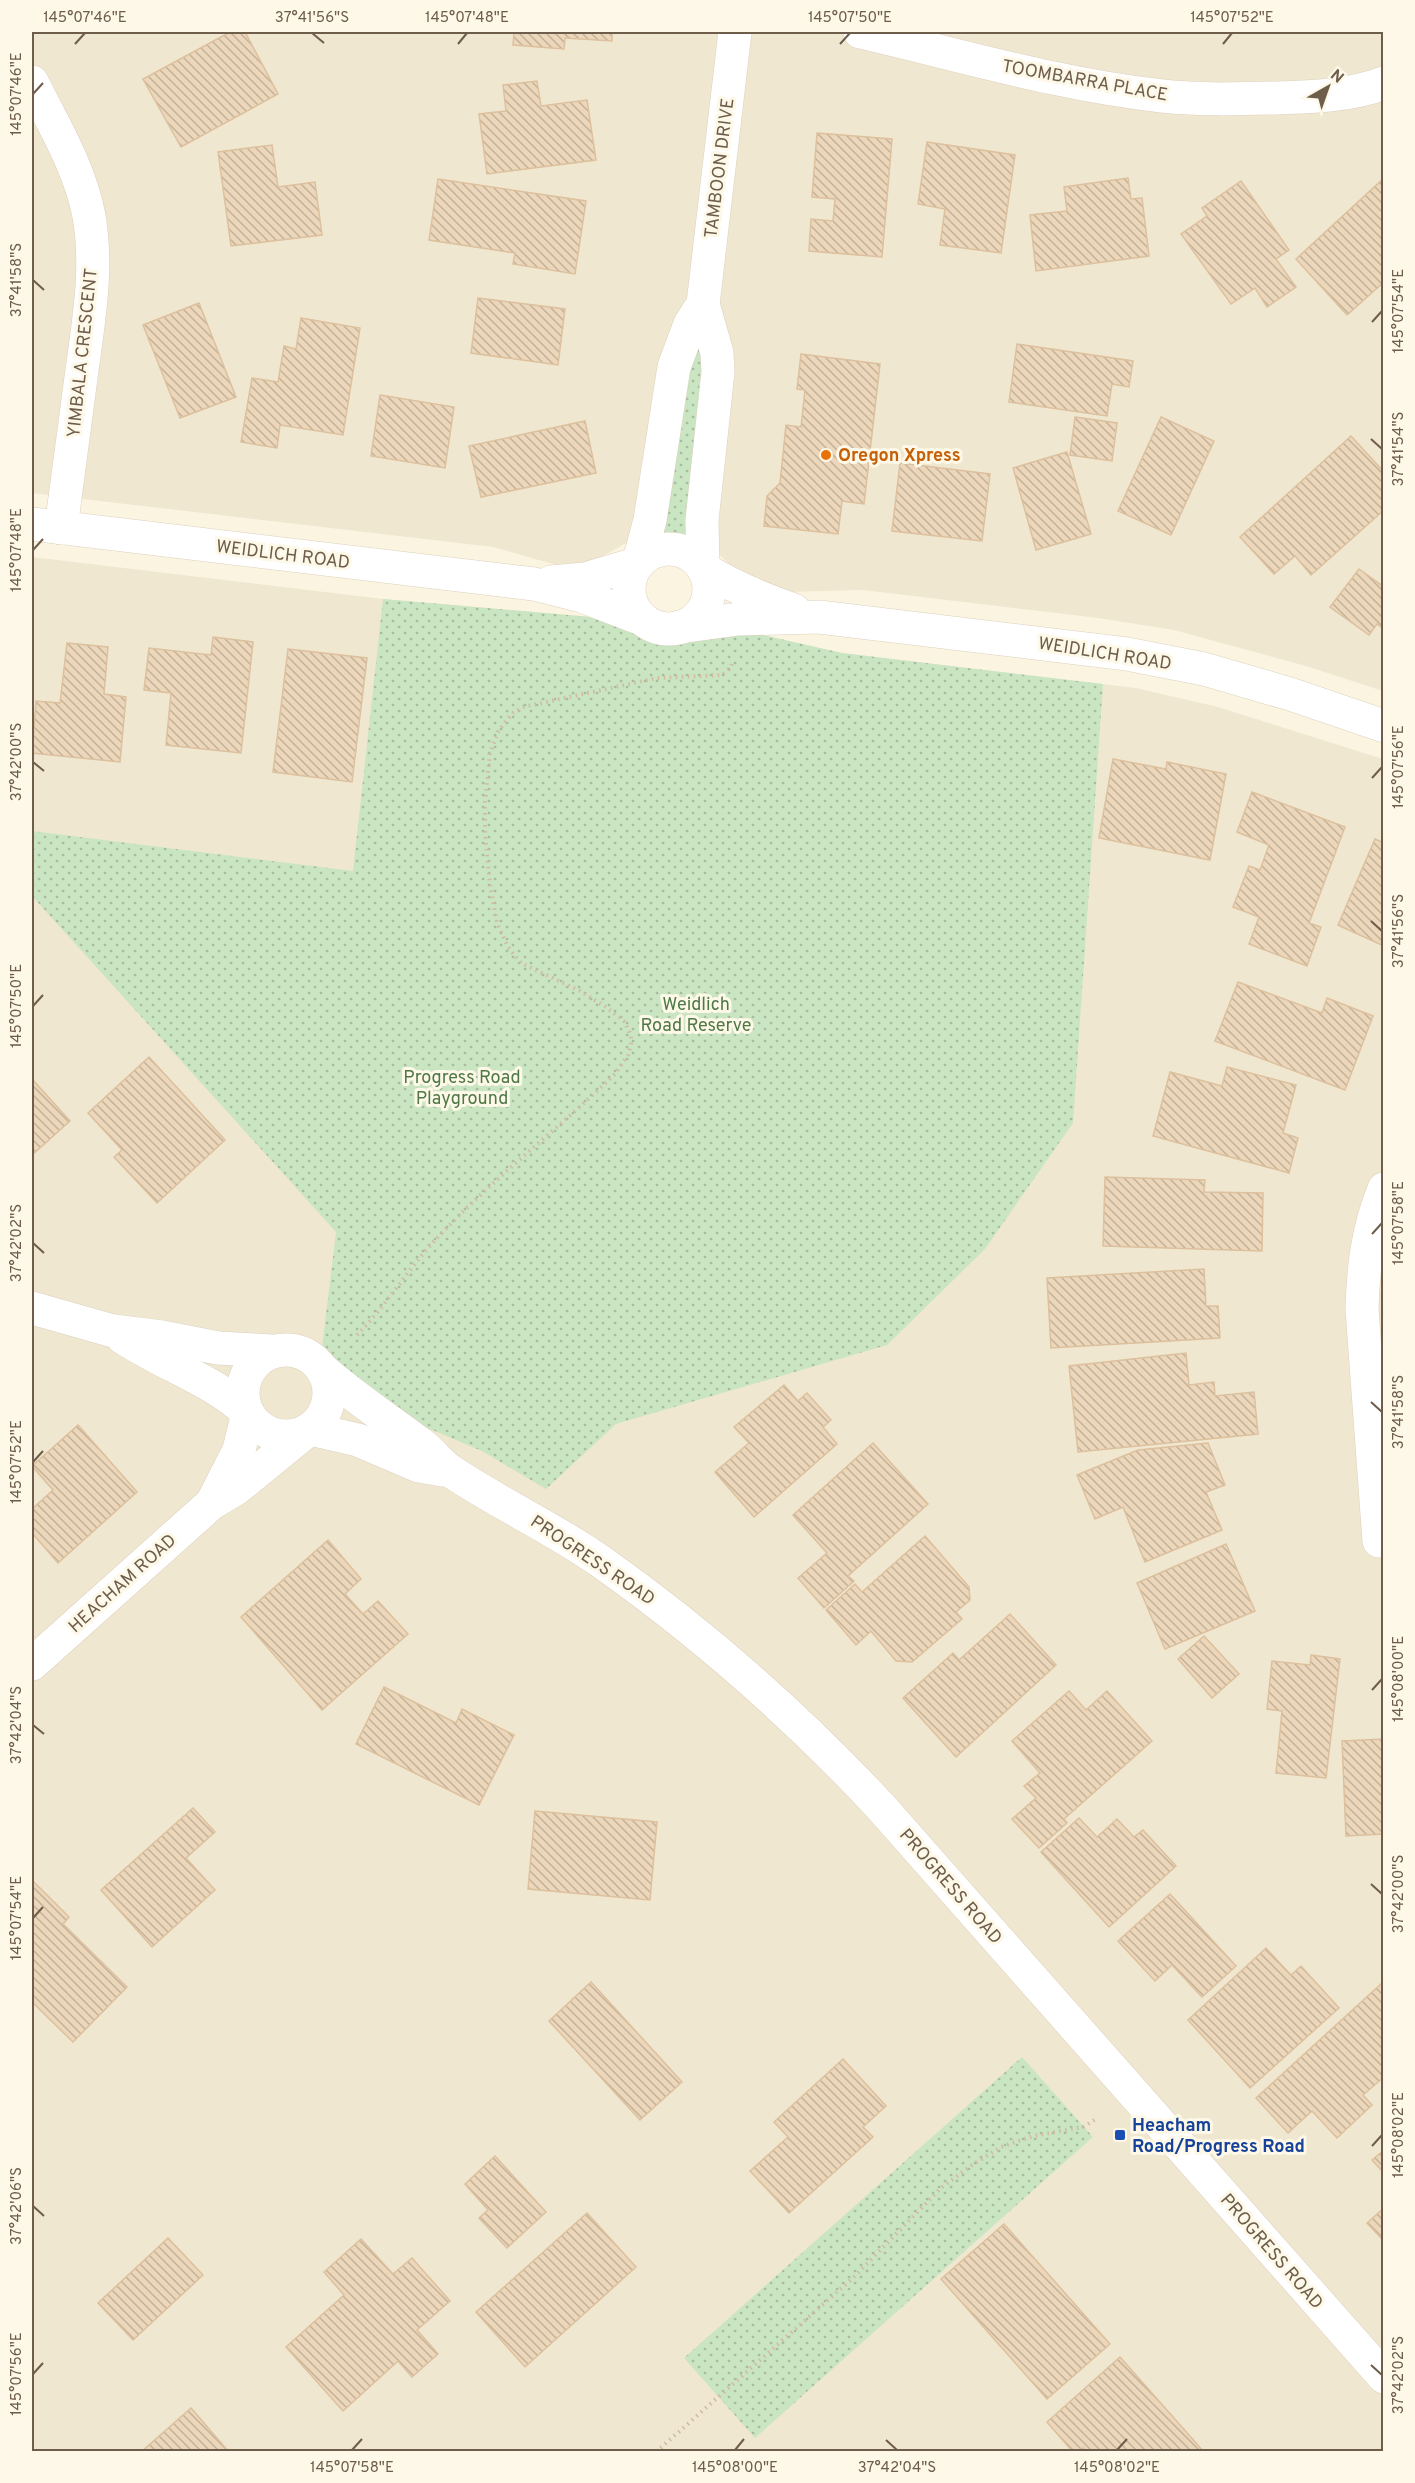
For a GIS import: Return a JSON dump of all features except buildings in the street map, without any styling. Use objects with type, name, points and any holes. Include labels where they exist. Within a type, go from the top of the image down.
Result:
[{"type":"street","name":"TAMBOON DRIVE","points":[[703,568],[702,520],[718,372],[717,353],[703,304],[735,32]]},
{"type":"street","name":"TOOMBARRA PLACE","points":[[860,32],[1078,83],[1162,96],[1207,100],[1293,98],[1333,94],[1383,83]]},
{"type":"street","name":"YIMBALA CRESCENT","points":[[32,82],[66,150],[79,183],[88,214],[92,244],[93,277],[89,316],[46,526]]},
{"type":"street","name":"TAMBOON DRIVE","points":[[639,562],[651,520],[674,367],[690,324],[703,304]]},
{"type":"street","name":"WEIDLICH ROAD","points":[[46,526],[534,584],[582,596],[642,619]]},
{"type":"street","points":[[673,549],[684,552],[703,568],[708,580],[709,592],[700,615],[680,627],[667,628],[653,625],[642,619],[630,598],[629,585],[632,573],[639,562],[660,550],[673,549]]},
{"type":"street","name":"WEIDLICH ROAD","points":[[534,584],[585,579],[639,562]]},
{"type":"street","name":"WEIDLICH ROAD","points":[[703,568],[730,585],[764,600],[819,617]]},
{"type":"street","name":"WEIDLICH ROAD","points":[[680,627],[738,619],[819,617],[1127,654],[1204,669],[1290,694],[1383,726]]},
{"type":"street","points":[[1378,1540],[1362,1309],[1363,1275],[1368,1238],[1383,1189]]},
{"type":"street","points":[[32,1308],[113,1331],[162,1337],[218,1348],[272,1351],[286,1348],[300,1352],[313,1359],[324,1371],[329,1383],[328,1403],[319,1421],[308,1430],[294,1436],[267,1432],[256,1424],[234,1400],[113,1331]]},
{"type":"street","points":[[247,1412],[242,1397],[246,1375],[259,1358],[272,1351]]},
{"type":"street","name":"PROGRESS ROAD","points":[[324,1371],[360,1401],[425,1447],[450,1471],[543,1524],[659,1604],[735,1665],[832,1754],[1383,2377]]},
{"type":"street","name":"HEACHAM ROAD","points":[[212,1503],[237,1456],[247,1412]]},
{"type":"street","name":"HEACHAM ROAD","points":[[32,1664],[212,1503],[237,1488],[308,1430]]},
{"type":"street","name":"PROGRESS ROAD","points":[[308,1430],[368,1443],[434,1470],[450,1471]]},
{"type":"path","points":[[357,1335],[378,1312],[416,1261],[461,1213],[615,1074],[631,1045],[629,1028],[618,1016],[580,992],[521,963],[502,936],[492,902],[485,833],[485,802],[490,753],[498,732],[513,713],[533,704],[657,678],[722,675],[731,667],[733,660]]},
{"type":"path","points":[[656,2451],[853,2278],[941,2188],[1001,2147],[1033,2136],[1083,2127],[1096,2119]]},
{"type":"shaded area","points":[[32,32],[1383,32],[1383,691],[1306,666],[1174,630],[1098,618],[863,590],[784,592],[741,575],[711,547],[694,539],[677,535],[657,534],[635,538],[596,560],[560,566],[493,547],[32,493]]},
{"type":"shaded area","points":[[32,557],[383,599],[591,617],[667,644],[808,646],[842,653],[1136,688],[1218,707],[1383,759],[1383,2451],[32,2452]]},
{"type":"green space","points":[[691,347],[704,348],[694,539],[657,534]]},
{"type":"green space","name":"Weidlich Road Reserve","points":[[383,599],[591,617],[628,627],[657,642],[667,644],[682,643],[716,632],[759,634],[842,653],[1103,684],[1073,1123],[985,1249],[887,1345],[616,1424],[546,1489],[482,1451],[423,1426],[333,1361],[322,1348],[336,1232],[32,896],[32,831],[353,871]]},
{"type":"green space","points":[[1022,2057],[1093,2137],[755,2438],[684,2358]]},
{"type":"place","name":"Oregon Xpress","points":[[826,455]]},
{"type":"place","name":"Heacham Road/Progress Road","points":[[1120,2135]]},
{"type":"park label","name":"Progress Road Playground","points":[[462,1087]]}]
